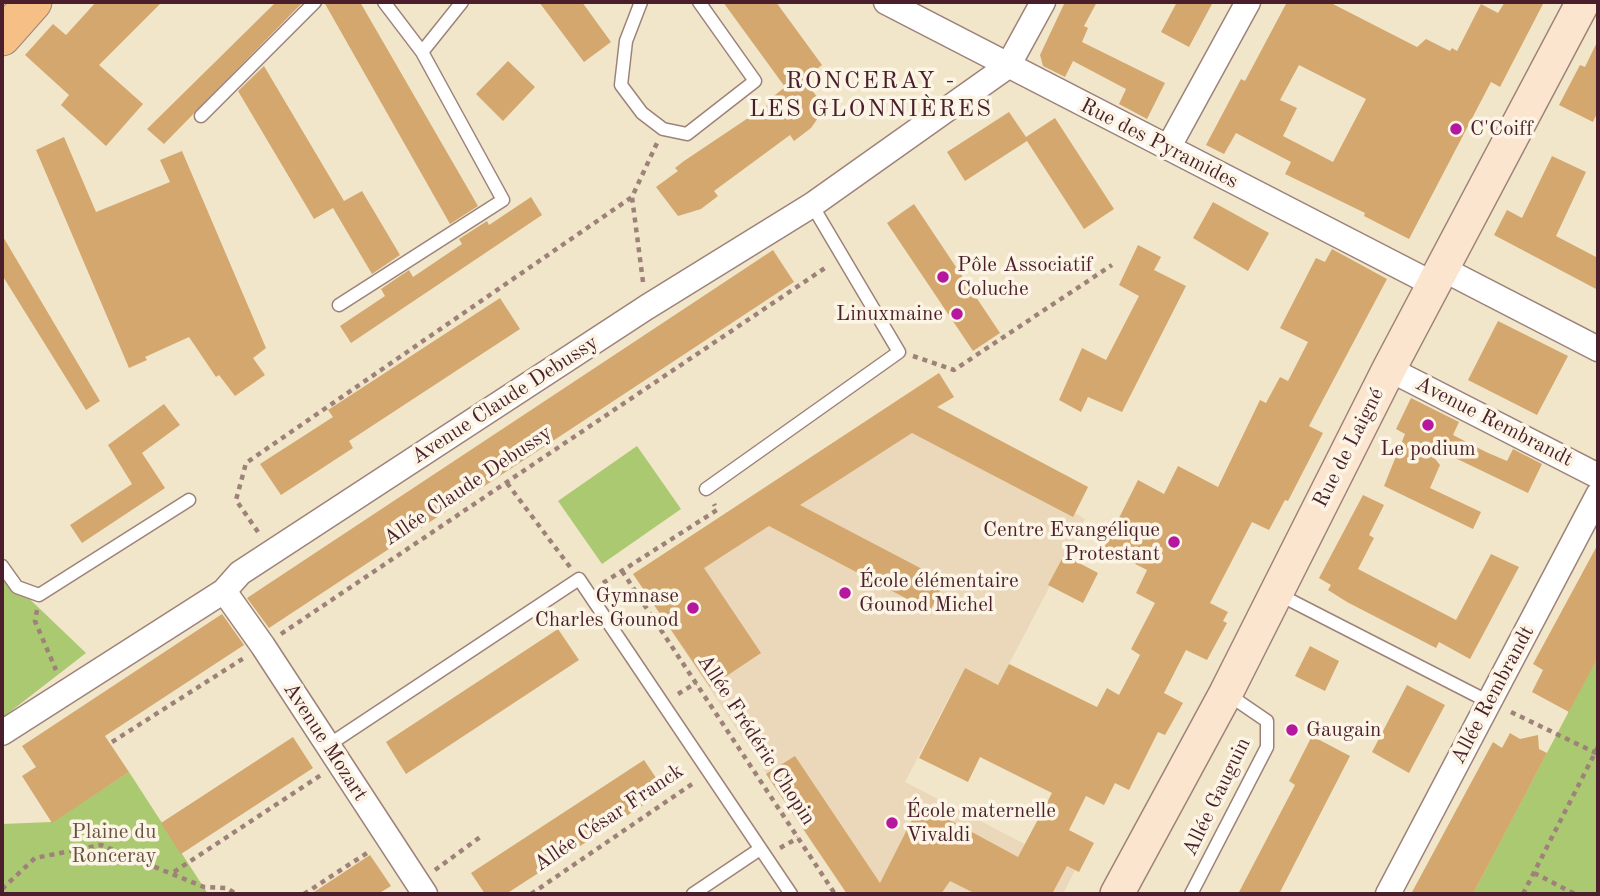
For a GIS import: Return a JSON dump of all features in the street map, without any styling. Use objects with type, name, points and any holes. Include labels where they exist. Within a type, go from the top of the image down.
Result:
[{"type":"main road","points":[[2,37],[33,2]]},
{"type":"street","name":"Rue des Pyramides","points":[[886,2],[1168,148],[1437,276]]},
{"type":"street","points":[[1008,66],[1043,2]]},
{"type":"street","points":[[1168,148],[1248,2]]},
{"type":"street","name":"Rue de Laigné","points":[[1117,894],[1226,693],[1437,276],[1583,2]]},
{"type":"street","name":"Avenue Claude Debussy","points":[[2,733],[224,591],[240,573],[647,307],[812,205],[1008,66]]},
{"type":"street","points":[[1437,276],[1598,349]]},
{"type":"street","name":"Avenue Rembrandt","points":[[1389,369],[1598,475]]},
{"type":"street","name":"Allée Rembrandt","points":[[1388,894],[1598,495]]},
{"type":"street","name":"Avenue Mozart","points":[[224,591],[421,888]]},
{"type":"lane","points":[[201,116],[315,2]]},
{"type":"lane","points":[[339,304],[503,200],[422,52],[384,2]]},
{"type":"lane","points":[[422,52],[462,2]]},
{"type":"lane","points":[[641,2],[626,41],[621,85],[642,113],[663,129],[687,134],[755,81],[699,2]]},
{"type":"lane","points":[[706,489],[899,352],[812,205]]},
{"type":"lane","points":[[2,566],[17,587],[39,595],[189,500]]},
{"type":"lane","points":[[333,755],[579,579],[627,646],[708,774],[791,894]]},
{"type":"lane","points":[[1275,593],[1489,702]]},
{"type":"lane","name":"Allée Gauguin","points":[[1191,894],[1267,747],[1267,721],[1226,693]]},
{"type":"lane","points":[[694,894],[760,849]]},
{"type":"path","points":[[272,553],[236,500],[246,463],[632,197],[663,129]]},
{"type":"path","points":[[632,197],[647,307]]},
{"type":"path","name":"Allée Claude Debussy","points":[[112,742],[263,646],[842,257]]},
{"type":"path","points":[[899,352],[954,370],[1112,265]]},
{"type":"path","points":[[507,483],[579,579],[593,571],[603,583],[717,510],[706,489]]},
{"type":"path","name":"Allée Frédéric Chopin","points":[[622,571],[835,894]]},
{"type":"path","points":[[39,595],[36,621],[65,692]]},
{"type":"path","points":[[1489,702],[1596,753]]},
{"type":"path","points":[[1523,894],[1598,747]]},
{"type":"path","points":[[174,872],[333,755]]},
{"type":"path","name":"Allée César Franck","points":[[531,894],[708,774]]},
{"type":"path","points":[[421,888],[482,835]]},
{"type":"path","points":[[304,894],[388,839]]},
{"type":"path","points":[[2,889],[35,858],[100,845],[174,872],[204,887],[227,888],[236,894]]},
{"type":"path","points":[[1534,873],[1575,894]]},
{"type":"shaded area","name":"École élémentaire Gounod Michel","points":[[939,373],[954,397],[938,407],[1088,487],[1075,513],[1085,519],[998,685],[964,669],[905,782],[1075,870],[1063,894],[847,894],[633,574]]},
{"type":"green space","points":[[637,446],[681,509],[602,564],[558,501]]},
{"type":"green space","points":[[2,566],[17,587],[86,653],[2,718]]},
{"type":"green space","points":[[1598,656],[1598,894],[1473,894],[1500,842]]},
{"type":"green space","name":"Plaine du Ronceray","points":[[129,772],[208,894],[2,894],[2,824],[52,822]]},
{"type":"building","points":[[96,2],[162,2],[99,65],[143,104],[106,146],[61,105],[69,95],[25,55],[53,24],[66,35]]},
{"type":"building","points":[[276,2],[303,2],[164,144],[147,129]]},
{"type":"building","points":[[324,2],[360,2],[478,206],[450,224]]},
{"type":"building","points":[[539,2],[582,2],[611,42],[584,62]]},
{"type":"building","points":[[723,2],[776,2],[822,65],[804,79],[825,108],[811,128],[794,141],[790,135],[714,191],[718,196],[701,209],[678,216],[656,187],[678,171],[675,168],[684,161],[772,102],[770,99],[785,87]]},
{"type":"building","points":[[1065,2],[1097,2],[1084,26],[1088,28],[1082,42],[1165,83],[1147,119],[1119,104],[1126,89],[1073,61],[1065,77],[1043,66],[1040,55]]},
{"type":"building","points":[[1177,2],[1213,2],[1189,47],[1161,32]]},
{"type":"building","points":[[1287,2],[1329,2],[1417,47],[1426,39],[1450,51],[1452,48],[1457,51],[1481,4],[1498,13],[1505,2],[1544,2],[1500,87],[1491,82],[1409,239],[1364,216],[1365,213],[1285,174],[1291,162],[1236,133],[1224,154],[1206,145],[1241,79],[1245,81]],"holes":[[[1299,65],[1366,99],[1333,162],[1283,136],[1297,108],[1280,100]]]},
{"type":"building","points":[[1598,40],[1598,111],[1593,122],[1559,105],[1580,65],[1585,67]]},
{"type":"building","points":[[508,61],[535,87],[503,121],[476,94]]},
{"type":"building","points":[[264,66],[344,201],[362,191],[400,255],[372,274],[333,208],[314,219],[238,91]]},
{"type":"building","points":[[1009,112],[1026,137],[1055,118],[1114,209],[1084,229],[1027,141],[965,181],[947,152]]},
{"type":"building","points":[[64,137],[96,212],[170,182],[160,160],[182,151],[266,348],[253,358],[265,375],[235,396],[219,375],[216,377],[189,337],[145,357],[147,360],[129,368],[36,150]]},
{"type":"building","points":[[1552,156],[1586,172],[1556,236],[1598,258],[1598,290],[1494,235],[1507,210],[1522,218]]},
{"type":"building","points":[[531,197],[542,215],[351,343],[340,326],[385,296],[381,289],[409,270],[413,277],[462,244],[459,239],[487,221],[489,225]]},
{"type":"building","points":[[1213,202],[1269,233],[1248,271],[1193,238]]},
{"type":"building","name":"Pôle Associatif Coluche","points":[[914,204],[1000,333],[973,351],[887,223]]},
{"type":"building","points":[[2,235],[100,401],[86,410],[2,275]]},
{"type":"building","points":[[1138,245],[1161,257],[1154,270],[1186,286],[1122,412],[1088,397],[1081,412],[1059,400],[1082,348],[1106,360],[1139,296],[1119,285]]},
{"type":"building","points":[[1332,249],[1387,279],[1309,426],[1323,433],[1288,501],[1285,500],[1269,530],[1252,522],[1210,603],[1228,612],[1223,621],[1227,623],[1207,660],[1186,650],[1164,693],[1183,703],[1165,735],[1158,732],[1129,790],[1115,783],[1104,805],[1086,796],[1069,830],[1094,843],[1079,872],[1067,866],[1052,894],[976,894],[950,881],[941,894],[847,894],[766,774],[795,756],[880,883],[920,804],[1018,857],[1052,793],[980,757],[968,782],[919,758],[965,668],[998,685],[1009,664],[1097,707],[1107,688],[1119,695],[1140,655],[1131,649],[1155,603],[1136,593],[1147,570],[1104,548],[1138,480],[1164,494],[1178,466],[1218,487],[1260,400],[1266,403],[1280,377],[1288,381],[1308,342],[1280,328],[1316,258],[1325,262]]},
{"type":"building","points":[[773,250],[794,282],[269,628],[247,598]]},
{"type":"building","points":[[500,298],[520,329],[349,441],[353,448],[281,495],[260,464],[333,417],[328,410]]},
{"type":"building","points":[[1498,321],[1568,356],[1537,415],[1468,380]]},
{"type":"building","points":[[939,373],[954,397],[937,407],[1088,487],[1073,517],[912,433],[800,505],[945,581],[930,611],[769,526],[704,568],[761,653],[710,687],[633,574]]},
{"type":"building","points":[[1411,398],[1459,422],[1453,435],[1486,452],[1507,461],[1513,449],[1542,464],[1528,493],[1422,442],[1440,465],[1430,488],[1481,512],[1473,529],[1384,486],[1405,434],[1396,429]]},
{"type":"building","points":[[164,404],[180,425],[142,453],[165,488],[82,543],[70,525],[132,484],[108,445]]},
{"type":"building","points":[[1363,495],[1384,505],[1369,535],[1374,538],[1358,569],[1456,620],[1491,554],[1519,567],[1470,659],[1439,642],[1436,648],[1347,602],[1328,590],[1331,585],[1319,578]]},
{"type":"building","points":[[1598,544],[1598,657],[1569,712],[1532,692],[1543,670],[1533,664]]},
{"type":"building","points":[[1064,555],[1098,573],[1083,603],[1048,585]]},
{"type":"building","points":[[222,614],[244,645],[105,736],[129,772],[52,823],[22,776],[36,767],[22,746]]},
{"type":"building","points":[[558,629],[579,660],[406,774],[386,742]]},
{"type":"building","points":[[1310,646],[1339,661],[1325,691],[1295,676]]},
{"type":"building","points":[[1407,685],[1445,705],[1409,773],[1372,752]]},
{"type":"building","points":[[1510,733],[1520,739],[1538,735],[1539,749],[1547,753],[1473,894],[1411,894],[1493,742],[1502,748]]},
{"type":"building","points":[[1312,736],[1350,756],[1279,894],[1238,894],[1295,785],[1289,781]]},
{"type":"building","points":[[293,737],[313,768],[181,854],[161,823]]},
{"type":"building","points":[[644,760],[665,791],[506,894],[485,894],[471,873]]},
{"type":"building","points":[[370,855],[391,886],[378,894],[311,894]]},
{"type":"place","name":"C'Coiff","points":[[1456,129]]},
{"type":"place","name":"Pôle Associatif Coluche","points":[[943,277]]},
{"type":"place","name":"Linuxmaine","points":[[957,314]]},
{"type":"place","name":"Le podium","points":[[1428,425]]},
{"type":"place","name":"Centre Evangélique Protestant","points":[[1174,542]]},
{"type":"place","name":"École élémentaire Gounod Michel","points":[[845,593]]},
{"type":"place","name":"Gymnase Charles Gounod","points":[[693,608]]},
{"type":"place","name":"Gaugain","points":[[1292,730]]},
{"type":"place","name":"École maternelle Vivaldi","points":[[892,823]]},
{"type":"district","name":"RONCERAY - LES GLONNIÈRES","points":[[871,96]]}]
